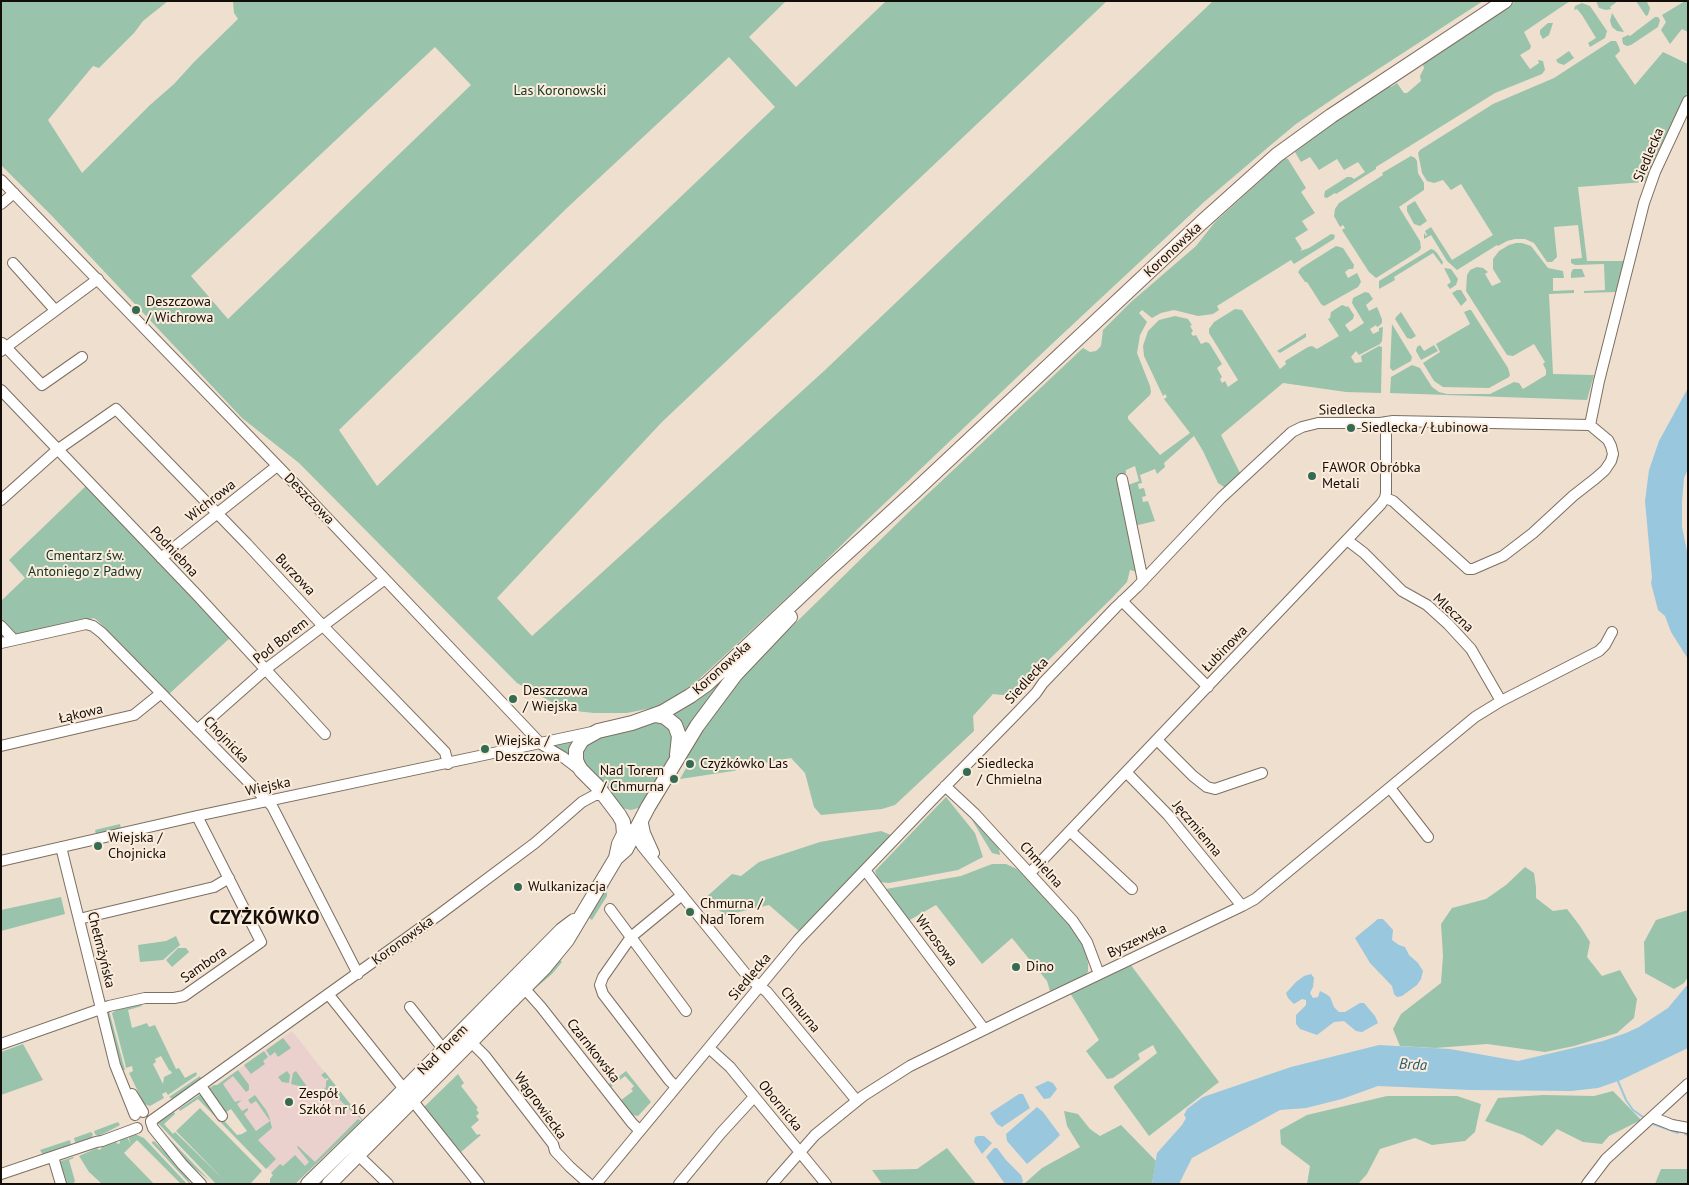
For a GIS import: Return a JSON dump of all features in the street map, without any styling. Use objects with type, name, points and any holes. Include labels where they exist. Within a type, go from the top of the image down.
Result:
[{"type":"main road","name":"Koronowska","points":[[598,731],[655,716],[676,705],[707,684],[1201,223],[1277,155],[1330,116],[1505,1]]},
{"type":"main road","name":"Koronowska","points":[[635,833],[676,759],[697,726],[735,675],[859,546],[869,533]]},
{"type":"main road","points":[[655,716],[669,719],[678,730],[679,741],[676,759]]},
{"type":"main road","points":[[581,770],[576,760],[578,745],[582,740],[598,731]]},
{"type":"main road","name":"Deszczowa","points":[[581,770],[616,811]]},
{"type":"main road","points":[[616,811],[633,814],[643,811],[645,813]]},
{"type":"main road","name":"Nad Torem","points":[[616,811],[624,831],[616,858]]},
{"type":"main road","name":"Nad Torem","points":[[308,1184],[471,1042],[544,968],[567,940],[578,918],[616,858],[626,849],[635,833]]},
{"type":"main road","name":"Nad Torem","points":[[329,1184],[358,1155],[444,1050],[562,930],[578,918]]},
{"type":"street","name":"Siedlecka","points":[[596,1184],[798,940],[1213,507],[1292,432],[1318,423],[1393,421],[1590,425],[1599,381],[1644,203],[1655,172],[1688,101]]},
{"type":"street","name":"Deszczowa","points":[[1,180],[542,744],[563,756],[581,770]]},
{"type":"street","points":[[1,204],[14,193]]},
{"type":"street","points":[[13,263],[55,310]]},
{"type":"street","points":[[82,357],[42,385],[3,347],[98,279]]},
{"type":"street","name":"Podniebna","points":[[1,390],[325,734]]},
{"type":"street","name":"Burzowa","points":[[57,450],[116,409],[445,752],[448,764]]},
{"type":"street","points":[[1386,422],[1385,498],[1393,501],[1468,569],[1479,568],[1503,556],[1533,534],[1573,496],[1605,470],[1612,457],[1611,446],[1608,440],[1590,425]]},
{"type":"street","points":[[1,500],[57,450]]},
{"type":"street","name":"Wichrowa","points":[[161,558],[277,466]]},
{"type":"street","points":[[1122,479],[1143,581]]},
{"type":"street","name":"Łubinowa","points":[[1030,873],[1385,498]]},
{"type":"street","name":"Mleczna","points":[[1347,540],[1364,553],[1402,591],[1427,606],[1448,624],[1471,649],[1500,702]]},
{"type":"street","name":"Pod Borem","points":[[197,730],[266,670],[385,579]]},
{"type":"street","points":[[1122,601],[1208,687]]},
{"type":"street","name":"Chojnicka","points":[[1,643],[86,624],[93,626],[104,635],[276,812],[358,974]]},
{"type":"street","points":[[1,626],[14,640]]},
{"type":"street","name":"Byszewska","points":[[772,1184],[815,1135],[857,1101],[910,1066],[1255,899],[1475,717],[1599,651],[1605,645],[1612,632]]},
{"type":"street","name":"Łąkowa","points":[[1,746],[134,715],[160,694]]},
{"type":"street","name":"Koronowska","points":[[542,744],[548,740],[598,731]]},
{"type":"street","points":[[1157,740],[1207,788],[1215,789],[1262,773]]},
{"type":"street","name":"Wiejska","points":[[1,861],[197,816],[542,744]]},
{"type":"street","name":"Jęczmienna","points":[[1126,772],[1168,814],[1242,906]]},
{"type":"street","name":"Chmielna","points":[[946,786],[975,814],[1073,921],[1083,934],[1100,974]]},
{"type":"street","points":[[1390,788],[1428,837]]},
{"type":"street","name":"Koronowska","points":[[1,1174],[96,1142],[185,1097],[358,974],[535,843],[579,804],[594,795],[604,795]]},
{"type":"street","name":"Chmurna","points":[[616,811],[748,978],[768,992],[857,1101]]},
{"type":"street","name":"Chmurna","points":[[645,813],[646,838],[662,869]]},
{"type":"street","points":[[79,919],[214,887],[230,878],[197,816]]},
{"type":"street","points":[[1070,831],[1132,889]]},
{"type":"street","name":"Chełmżyńska","points":[[61,847],[114,1058],[148,1132],[201,1184]]},
{"type":"street","name":"Wrzosowa","points":[[865,870],[984,1029]]},
{"type":"street","name":"Sambora","points":[[1,1044],[109,1006],[145,998],[184,996],[261,942],[230,878]]},
{"type":"street","points":[[676,1087],[596,987],[600,985],[603,977],[631,937],[682,895]]},
{"type":"street","points":[[610,909],[686,1011]]},
{"type":"street","name":"Czarnkowska","points":[[524,988],[640,1131]]},
{"type":"street","points":[[329,995],[480,1184]]},
{"type":"street","points":[[410,1008],[444,1050]]},
{"type":"street","name":"Wągrowiecka","points":[[471,1042],[485,1056],[553,1144],[555,1151],[590,1184]]},
{"type":"street","name":"Obornicka","points":[[709,1048],[730,1067],[826,1184]]},
{"type":"street","points":[[1587,1184],[1606,1159],[1688,1084]]},
{"type":"street","points":[[201,1086],[222,1116]]},
{"type":"street","points":[[679,1184],[754,1097]]},
{"type":"street","points":[[1652,1117],[1672,1125],[1688,1128]]},
{"type":"street","points":[[358,1155],[388,1184]]},
{"type":"street","points":[[52,1157],[61,1184]]},
{"type":"shaded area","name":"Zespół Szkół nr 16","points":[[292,1031],[362,1119],[295,1184],[284,1184],[244,1146],[253,1138],[217,1085]]},
{"type":"green space","name":"Las Koronowski","points":[[1,1],[168,1],[143,21],[134,33],[99,68],[93,66],[48,120],[82,173],[238,19],[234,13],[233,1],[786,1],[749,37],[796,87],[886,1],[1107,1],[662,422],[497,598],[532,636],[824,371],[1213,1],[1483,1],[1296,124],[1204,202],[697,681],[670,701],[657,707],[627,713],[594,713],[566,710],[517,683],[299,463],[242,418],[52,216],[1,165]],"holes":[[[435,47],[471,85],[228,319],[191,276]],[[729,57],[775,107],[377,486],[339,430],[568,207]]]},
{"type":"green space","points":[[1516,1],[1570,1],[1524,32],[1531,46],[1530,49],[1520,55],[1530,69],[1539,63],[1538,60],[1543,61],[1545,70],[1542,74],[1495,93],[1336,194],[1327,198],[1324,197],[1325,191],[1347,177],[1354,179],[1365,172],[1358,162],[1344,170],[1337,159],[1319,170],[1310,157],[1301,162],[1295,152],[1305,144],[1303,140],[1389,86],[1391,87],[1397,83],[1404,93],[1407,93],[1421,81],[1420,76],[1424,68],[1422,62]]},
{"type":"green space","points":[[1596,1],[1618,1],[1610,7],[1611,9],[1606,10],[1599,8]]},
{"type":"green space","points":[[1636,1],[1647,2],[1650,8],[1648,15],[1646,16]]},
{"type":"green space","points":[[1688,1],[1688,32],[1682,29],[1670,44],[1661,30],[1666,22],[1662,15]]},
{"type":"green space","points":[[1582,3],[1590,6],[1607,31],[1605,38],[1590,47],[1588,43],[1596,38],[1582,15],[1577,9],[1574,10],[1575,6]]},
{"type":"green space","points":[[1612,13],[1624,32],[1617,31],[1612,27],[1610,21]]},
{"type":"green space","points":[[1655,17],[1658,17],[1660,20],[1658,27],[1631,45],[1623,44],[1622,38],[1630,36]]},
{"type":"green space","points":[[1548,23],[1553,23],[1549,35],[1543,39],[1540,30]]},
{"type":"green space","points":[[1611,41],[1616,41],[1620,51],[1615,56],[1635,85],[1663,52],[1688,64],[1688,91],[1645,182],[1578,187],[1587,261],[1624,261],[1616,292],[1584,293],[1584,291],[1605,290],[1604,264],[1575,265],[1571,263],[1571,259],[1582,258],[1578,225],[1554,227],[1557,257],[1552,262],[1547,262],[1534,243],[1525,239],[1515,239],[1497,245],[1457,270],[1447,261],[1431,235],[1424,239],[1424,233],[1427,235],[1425,231],[1431,227],[1452,260],[1493,235],[1461,184],[1451,190],[1443,180],[1434,183],[1427,181],[1422,173],[1418,153],[1420,150],[1493,104],[1554,78]]},
{"type":"green space","points":[[1569,51],[1574,58],[1564,65],[1558,63],[1556,60]]},
{"type":"green space","points":[[1411,156],[1417,161],[1418,173],[1424,183],[1424,190],[1399,207],[1420,241],[1421,248],[1376,278],[1369,272],[1342,230],[1345,228],[1343,225],[1340,227],[1334,216],[1335,209],[1339,203],[1383,175],[1382,173]]},
{"type":"green space","points":[[1285,158],[1288,159],[1306,188],[1301,192],[1315,213],[1302,221],[1308,230],[1295,238],[1302,249],[1300,251],[1309,248],[1331,234],[1335,235],[1334,239],[1294,264],[1291,260],[1217,306],[1219,310],[1213,314],[1198,316],[1174,310],[1161,313],[1152,318],[1142,310],[1139,313],[1147,322],[1140,335],[1137,353],[1151,392],[1128,416],[1128,419],[1160,455],[1190,433],[1164,399],[1167,397],[1165,394],[1163,396],[1144,356],[1143,346],[1148,331],[1159,320],[1175,316],[1188,319],[1192,325],[1190,326],[1193,336],[1196,335],[1201,344],[1209,343],[1222,364],[1217,368],[1222,377],[1220,379],[1222,383],[1225,381],[1228,387],[1238,380],[1209,333],[1209,329],[1214,322],[1235,309],[1242,310],[1280,369],[1286,364],[1285,361],[1308,347],[1312,346],[1317,349],[1339,336],[1328,319],[1331,312],[1342,305],[1348,306],[1354,315],[1353,319],[1345,325],[1350,332],[1364,323],[1352,303],[1353,298],[1365,292],[1369,293],[1373,299],[1366,305],[1369,311],[1377,307],[1382,319],[1382,323],[1379,326],[1377,327],[1376,325],[1370,329],[1373,334],[1383,327],[1382,341],[1380,344],[1359,355],[1356,351],[1351,357],[1355,363],[1362,362],[1361,356],[1379,346],[1382,347],[1381,393],[1346,392],[1283,383],[1221,435],[1240,473],[1229,485],[1224,487],[1218,483],[1194,436],[1164,463],[1165,467],[1157,474],[1155,469],[1140,475],[1142,483],[1138,484],[1139,489],[1144,488],[1146,496],[1142,497],[1143,502],[1148,501],[1155,521],[1134,526],[1128,485],[1139,481],[1135,466],[1126,470],[1123,476],[1137,572],[1130,570],[1127,582],[1012,696],[993,694],[973,716],[974,731],[895,805],[882,809],[821,815],[814,807],[805,773],[791,758],[733,771],[680,779],[690,761],[685,758],[707,725],[739,682],[770,648],[915,506],[1083,348],[1090,352],[1096,351],[1101,346],[1103,330],[1131,302],[1196,246],[1215,222]]},
{"type":"green space","points":[[1415,201],[1427,221],[1420,226],[1414,224],[1407,211],[1407,206]]},
{"type":"green space","points":[[1516,243],[1531,246],[1548,268],[1563,271],[1564,278],[1553,278],[1553,291],[1574,290],[1574,293],[1549,294],[1553,374],[1594,375],[1587,400],[1390,393],[1391,377],[1412,365],[1420,368],[1432,387],[1439,392],[1447,394],[1490,394],[1514,382],[1519,383],[1523,389],[1546,375],[1543,364],[1545,362],[1534,344],[1513,356],[1507,355],[1466,291],[1467,275],[1470,270],[1477,267],[1483,268],[1488,272],[1485,274],[1492,286],[1501,282],[1493,269],[1493,259],[1499,251]]},
{"type":"green space","points":[[1336,246],[1343,248],[1354,265],[1353,269],[1345,272],[1348,278],[1357,273],[1361,282],[1358,287],[1324,306],[1298,272],[1301,268]]},
{"type":"green space","points":[[1431,249],[1437,253],[1443,262],[1442,265],[1433,253],[1394,277],[1395,280],[1379,289],[1379,281]]},
{"type":"green space","points":[[1444,268],[1451,269],[1458,279],[1456,285],[1450,289],[1447,285],[1451,282]]},
{"type":"green space","points":[[1573,269],[1582,269],[1585,277],[1571,278]]},
{"type":"green space","points":[[1461,290],[1467,300],[1461,306],[1452,293]]},
{"type":"green space","points":[[1471,310],[1508,368],[1510,375],[1489,388],[1443,387],[1434,381],[1423,363],[1440,352],[1436,344],[1470,324],[1464,312]]},
{"type":"green space","points":[[1401,312],[1416,336],[1411,339],[1407,338],[1395,319]]},
{"type":"green space","points":[[1392,324],[1412,357],[1411,361],[1393,371],[1390,368]]},
{"type":"green space","points":[[1306,333],[1306,337],[1280,353],[1277,351]]},
{"type":"green space","points":[[1420,345],[1424,351],[1434,345],[1438,351],[1421,360],[1416,351]]},
{"type":"green space","name":"Cmentarz św. Antoniego z Padwy","points":[[87,485],[231,637],[169,694],[94,618],[16,636],[1,621],[1,601],[25,578],[9,560]]},
{"type":"green space","points":[[776,622],[684,739],[667,715]]},
{"type":"green space","points":[[658,719],[675,731],[670,755],[642,807],[631,810],[621,808],[581,765],[585,741]]},
{"type":"green space","points":[[576,738],[571,757],[551,745]]},
{"type":"green space","points":[[946,797],[975,833],[983,857],[958,870],[889,883],[879,882],[875,871]]},
{"type":"green space","points":[[969,815],[999,849],[1000,855],[992,853]]},
{"type":"green space","points":[[120,824],[121,829],[96,835],[95,830]]},
{"type":"green space","points":[[881,831],[891,835],[800,932],[769,905],[726,915],[703,900],[732,874],[741,876],[759,862],[820,842]]},
{"type":"green space","points":[[992,864],[1006,864],[1017,869],[1067,918],[1085,948],[1088,972],[1083,977],[1050,991],[1047,981],[1012,938],[982,964],[936,905],[908,921],[886,889],[961,876]]},
{"type":"green space","points":[[1525,867],[1534,873],[1536,898],[1553,911],[1567,909],[1580,926],[1590,942],[1587,957],[1602,976],[1620,970],[1637,999],[1634,1018],[1617,1033],[1574,1046],[1545,1052],[1487,1044],[1435,1048],[1400,1046],[1393,1029],[1401,1014],[1441,983],[1443,956],[1441,924],[1452,908],[1486,899],[1506,885]]},
{"type":"green space","points":[[613,876],[607,890],[607,896],[592,920],[588,917]]},
{"type":"green space","points":[[61,897],[65,914],[1,931],[1,910]]},
{"type":"green space","points":[[1688,910],[1688,977],[1684,983],[1674,989],[1645,973],[1644,942],[1656,920]]},
{"type":"green space","points":[[176,936],[180,945],[163,960],[140,962],[138,945],[166,941]]},
{"type":"green space","points":[[178,948],[186,948],[189,952],[172,967],[166,960]]},
{"type":"green space","points":[[558,958],[562,962],[552,974],[531,992],[533,985]]},
{"type":"green space","points":[[1130,964],[1219,1082],[1149,1136],[1114,1086],[1157,1053],[1153,1045],[1138,1054],[1140,1059],[1113,1078],[1107,1079],[1086,1051],[1099,1040],[1070,993]]},
{"type":"green space","points":[[140,1003],[142,1006],[128,1010],[132,1028],[147,1023],[149,1027],[155,1025],[176,1069],[179,1068],[185,1078],[196,1072],[197,1075],[168,1095],[166,1092],[162,1094],[164,1098],[150,1106],[144,1104],[129,1073],[133,1071],[132,1066],[126,1068],[112,1013],[117,1010],[116,1008]],"holes":[[[161,1056],[169,1070],[166,1072],[170,1070],[172,1073],[164,1077],[163,1084],[153,1064],[156,1062],[155,1059]]]},
{"type":"green space","points":[[109,1011],[125,1070],[123,1070],[117,1053],[107,1014]]},
{"type":"green space","points":[[283,1038],[291,1048],[278,1057],[275,1052],[270,1056],[266,1050]]},
{"type":"green space","points":[[23,1044],[43,1080],[1,1095],[1,1052]]},
{"type":"green space","points":[[264,1051],[268,1057],[263,1061],[265,1064],[251,1074],[244,1065]]},
{"type":"green space","points":[[238,1070],[249,1085],[249,1090],[246,1092],[233,1076],[223,1084],[235,1102],[242,1100],[237,1104],[242,1111],[248,1108],[244,1114],[256,1131],[270,1121],[256,1101],[251,1104],[248,1100],[255,1095],[266,1110],[269,1116],[272,1128],[258,1140],[276,1159],[266,1169],[198,1099],[180,1111],[179,1109],[214,1085],[217,1085]],"holes":[[[231,1109],[247,1131],[237,1135],[220,1116],[227,1119],[225,1113]]]},
{"type":"green space","points":[[287,1071],[290,1075],[289,1083],[282,1082],[278,1077]]},
{"type":"green space","points":[[296,1071],[310,1091],[307,1093],[299,1086],[291,1084],[293,1073]]},
{"type":"green space","points":[[626,1071],[651,1102],[638,1116],[632,1115],[620,1101],[633,1091],[631,1089],[634,1086],[625,1076],[611,1087],[609,1084]]},
{"type":"green space","points":[[325,1072],[362,1120],[332,1094],[329,1097],[332,1101],[323,1090],[326,1087],[326,1081],[329,1079],[325,1079],[321,1075]]},
{"type":"green space","points":[[458,1074],[464,1083],[461,1086],[478,1108],[476,1109],[479,1113],[476,1116],[479,1120],[471,1127],[477,1135],[481,1135],[461,1152],[424,1107]]},
{"type":"green space","points":[[200,1076],[202,1081],[173,1099],[169,1097]]},
{"type":"green space","points":[[1613,1091],[1641,1120],[1609,1136],[1602,1144],[1583,1142],[1557,1129],[1542,1146],[1523,1135],[1485,1121],[1498,1098],[1543,1095],[1594,1096]]},
{"type":"green space","points":[[1387,1096],[1457,1096],[1481,1104],[1475,1132],[1465,1141],[1432,1145],[1415,1138],[1380,1149],[1367,1174],[1358,1184],[1307,1184],[1310,1166],[1281,1144],[1280,1130],[1307,1115]]},
{"type":"green space","points":[[200,1108],[262,1171],[250,1184],[216,1184],[158,1123],[174,1112],[175,1114],[164,1124],[173,1134],[175,1132],[224,1180],[176,1131]]},
{"type":"green space","points":[[1064,1111],[1078,1114],[1090,1129],[1100,1136],[1121,1125],[1156,1161],[1152,1184],[1024,1184],[1042,1168],[1080,1147],[1067,1126]]},
{"type":"green space","points":[[358,1119],[361,1121],[295,1184],[270,1184],[270,1179],[273,1175],[271,1173],[280,1164],[283,1166],[295,1155],[305,1166],[309,1162],[298,1146],[315,1162]]},
{"type":"green space","points":[[118,1122],[120,1125],[105,1133],[98,1136],[95,1134],[94,1131]]},
{"type":"green space","points":[[91,1132],[93,1134],[91,1139],[76,1145],[74,1138]]},
{"type":"green space","points":[[163,1132],[210,1181],[186,1161]]},
{"type":"green space","points":[[135,1134],[144,1138],[187,1184],[181,1184],[137,1140],[124,1153],[154,1184],[102,1184],[89,1172],[79,1156],[97,1148],[99,1150],[115,1141],[118,1144],[120,1139],[127,1137],[131,1145],[128,1136]]},
{"type":"green space","points":[[70,1140],[71,1145],[43,1155],[40,1150]]},
{"type":"green space","points":[[154,1141],[181,1168],[191,1184],[152,1143]]},
{"type":"green space","points":[[947,1148],[976,1184],[882,1184],[872,1170],[917,1169]]},
{"type":"green space","points":[[73,1157],[69,1160],[75,1181],[73,1184],[64,1184],[58,1162]]},
{"type":"green space","points":[[1661,1169],[1688,1169],[1688,1184],[1655,1184]]},
{"type":"water","points":[[1688,388],[1688,469],[1684,478],[1682,527],[1688,556],[1688,659],[1671,632],[1665,616],[1658,610],[1651,583],[1645,501],[1649,470],[1659,441]]},
{"type":"water","points":[[1378,919],[1383,919],[1393,930],[1392,940],[1405,947],[1409,955],[1418,963],[1423,971],[1417,985],[1402,996],[1397,997],[1394,994],[1392,986],[1370,963],[1355,938]]},
{"type":"water","points":[[1311,974],[1314,978],[1310,993],[1313,998],[1318,997],[1320,991],[1326,994],[1339,1012],[1345,1012],[1360,1003],[1364,1003],[1375,1016],[1378,1023],[1362,1032],[1356,1031],[1344,1021],[1334,1022],[1317,1035],[1300,1029],[1296,1024],[1296,1015],[1306,1005],[1306,1000],[1302,999],[1294,1004],[1286,993],[1296,982],[1304,976]]},
{"type":"water","name":"Brda","points":[[1688,984],[1688,1048],[1621,1080],[1598,1088],[1571,1091],[1470,1090],[1378,1086],[1342,1099],[1306,1108],[1280,1110],[1192,1158],[1179,1184],[1152,1184],[1157,1153],[1182,1125],[1186,1118],[1184,1115],[1187,1109],[1203,1097],[1291,1067],[1379,1045],[1450,1049],[1518,1061],[1603,1041],[1626,1033],[1668,1008]]},
{"type":"water","points":[[1048,1081],[1053,1083],[1057,1089],[1050,1098],[1044,1099],[1035,1087]]},
{"type":"water","points":[[1019,1094],[1023,1094],[1030,1108],[1002,1127],[997,1124],[990,1113]]},
{"type":"water","points":[[1037,1107],[1060,1135],[1027,1164],[1007,1141],[1006,1134]]},
{"type":"water","points":[[984,1136],[992,1143],[982,1154],[974,1142],[975,1137]]},
{"type":"water","points":[[994,1148],[997,1148],[1021,1175],[1022,1184],[1005,1184],[986,1157]]},
{"type":"waterway","points":[[1618,1081],[1626,1100],[1633,1110],[1643,1117]]},
{"type":"waterway","points":[[1653,1124],[1678,1133]]},
{"type":"place","name":"Deszczowa / Wichrowa","points":[[136,310]]},
{"type":"place","name":"Siedlecka / Łubinowa","points":[[1351,428]]},
{"type":"place","name":"FAWOR Obróbka Metali","points":[[1312,476]]},
{"type":"place","name":"Deszczowa / Wiejska","points":[[513,699]]},
{"type":"place","name":"Wiejska / Deszczowa","points":[[485,749]]},
{"type":"place","name":"Czyżkówko Las","points":[[690,764]]},
{"type":"place","name":"Siedlecka / Chmielna","points":[[967,772]]},
{"type":"place","name":"Nad Torem / Chmurna","points":[[674,779]]},
{"type":"place","name":"Wiejska / Chojnicka","points":[[98,846]]},
{"type":"place","name":"Wulkanizacja","points":[[518,887]]},
{"type":"place","name":"Chmurna / Nad Torem","points":[[690,912]]},
{"type":"place","name":"Dino","points":[[1016,967]]},
{"type":"place","name":"Zespół Szkół nr 16","points":[[289,1102]]},
{"type":"district","name":"CZYŻKÓWKO","points":[[265,919]]}]
